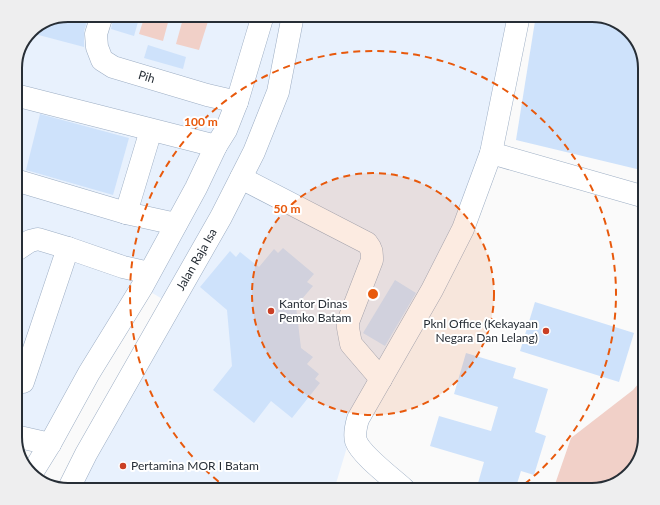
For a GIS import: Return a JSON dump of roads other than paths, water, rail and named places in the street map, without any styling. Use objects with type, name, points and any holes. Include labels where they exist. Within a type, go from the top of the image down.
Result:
[{"type":"main road","name":"Pih","points":[[100,22],[96,34],[97,47],[102,60],[113,67],[237,102]]},
{"type":"main road","points":[[34,468],[50,444],[89,372],[145,280],[226,130],[237,102],[261,22]]},
{"type":"main road","name":"Jalan Raja Isa","points":[[72,483],[86,454],[221,217],[254,152],[278,92],[292,22]]},
{"type":"main road","points":[[397,483],[359,448],[355,430],[358,419],[432,290],[463,229],[491,153],[518,22]]},
{"type":"main road","points":[[22,97],[216,146]]},
{"type":"main road","points":[[126,212],[151,130]]},
{"type":"main road","points":[[491,153],[638,196]]},
{"type":"main road","points":[[241,178],[367,243],[371,248],[372,260],[348,322],[348,328],[351,344],[381,379]]},
{"type":"main road","points":[[22,182],[126,212],[176,224]]},
{"type":"main road","points":[[22,246],[30,241],[38,239],[123,267],[145,280],[171,304]]},
{"type":"main road","points":[[23,382],[68,248]]},
{"type":"main road","points":[[22,438],[50,444]]},
{"type":"place","name":"Kantor Dinas Pemko Batam","points":[[271,311]]},
{"type":"place","name":"Pknl Office (Kekayaan Negara Dan Lelang)","points":[[546,331]]},
{"type":"place","name":"Pertamina MOR I Batam","points":[[123,466]]}]
